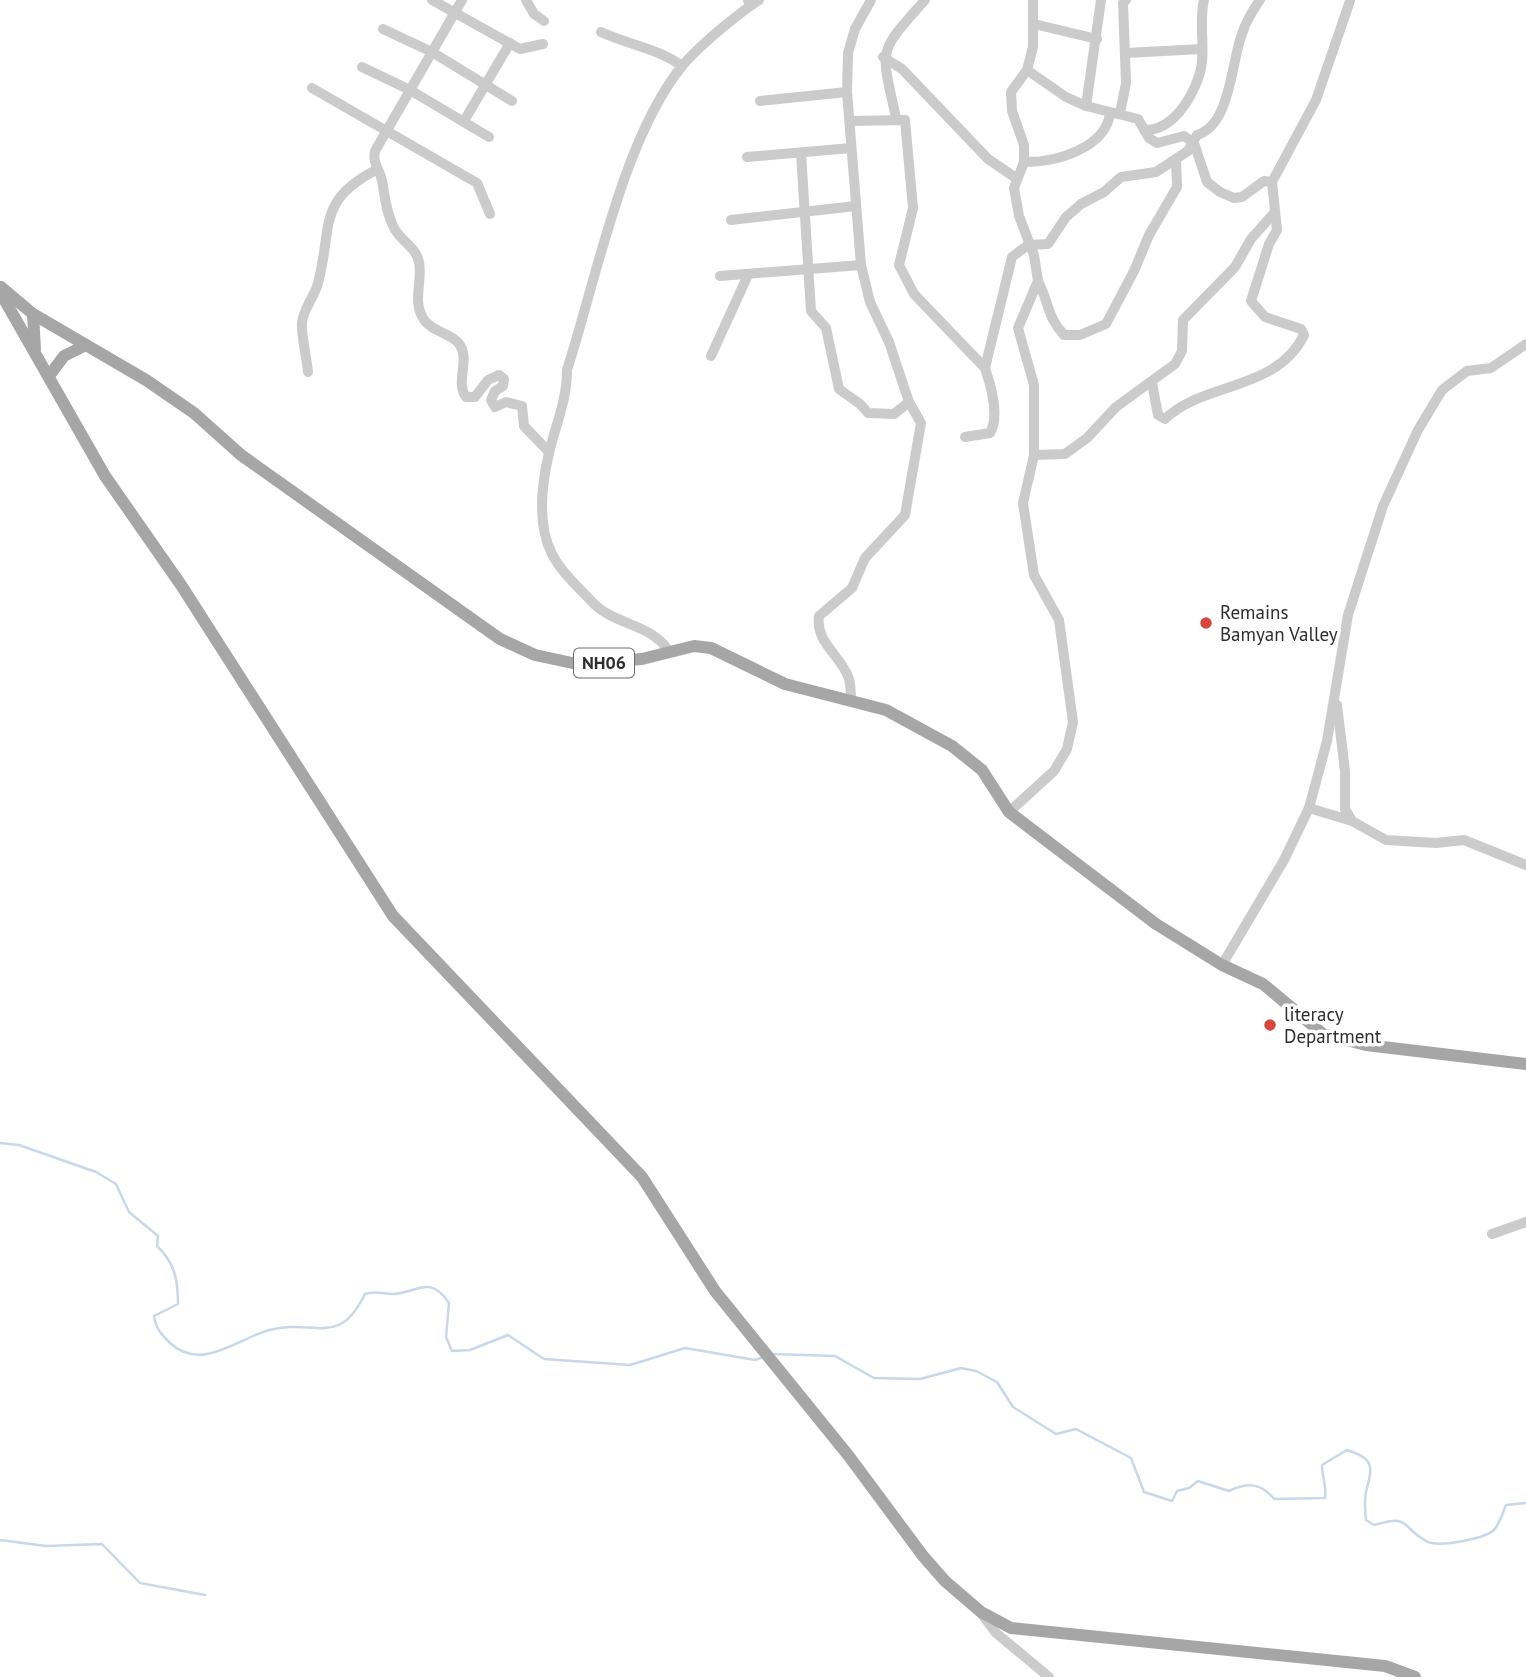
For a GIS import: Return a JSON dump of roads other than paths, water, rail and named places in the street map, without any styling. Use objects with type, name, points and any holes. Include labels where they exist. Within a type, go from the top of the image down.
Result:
[{"type":"main road","name":"NH06","points":[[0,286],[33,314],[146,380],[185,407],[241,455],[500,639],[535,655],[577,664],[642,659],[668,650],[694,646],[711,648],[785,684],[886,710],[952,746],[982,769],[1009,812],[1156,924],[1222,965],[1263,984],[1323,1034],[1366,1045],[1526,1064]]},
{"type":"main road","points":[[0,292],[35,349],[105,476],[181,585],[393,916],[642,1177],[715,1291],[848,1455],[923,1556],[946,1581],[981,1612],[1011,1628],[1385,1666],[1415,1677]]},
{"type":"main road","points":[[33,314],[35,349]]},
{"type":"main road","points":[[49,376],[64,356],[84,346]]},
{"type":"street","points":[[432,0],[520,49],[543,44]]},
{"type":"street","points":[[462,0],[375,150],[373,160],[382,180],[381,190],[394,228],[412,248],[419,262],[418,303],[425,322],[459,343],[462,350],[462,391],[466,397],[475,397],[488,380],[499,375],[504,379],[503,386],[495,391],[491,400],[495,407],[506,402],[522,406],[524,426],[549,452]]},
{"type":"street","points":[[526,0],[534,14],[544,21]]},
{"type":"street","points":[[851,702],[849,679],[826,645],[818,627],[819,616],[852,587],[865,558],[905,515],[921,422],[909,402],[889,342],[870,302],[861,265],[847,92],[848,53],[855,29],[871,0]]},
{"type":"street","points":[[896,118],[883,57],[890,38],[925,0]]},
{"type":"street","points":[[1033,0],[1033,47],[1027,70],[1011,92],[1012,111],[1024,145],[1024,162],[1014,188],[1050,320],[1064,335],[1080,335],[1106,324],[1134,271],[1149,235],[1177,187],[1176,159]]},
{"type":"street","points":[[1086,106],[1101,0]]},
{"type":"street","points":[[1024,162],[1041,162],[1096,141],[1108,125],[1126,83],[1123,3],[1126,0]]},
{"type":"street","points":[[1144,130],[1169,125],[1199,76],[1200,13],[1204,0]]},
{"type":"street","points":[[965,437],[990,433],[995,424],[985,368],[1012,257],[1028,244],[1048,244],[1066,217],[1121,177],[1156,172],[1188,152],[1197,135],[1207,132],[1215,124],[1234,70],[1241,34],[1260,0]]},
{"type":"street","points":[[1152,383],[1158,415],[1165,419],[1177,407],[1239,387],[1281,362],[1298,347],[1304,335],[1301,328],[1265,317],[1251,301],[1269,244],[1277,230],[1272,183],[1316,100],[1350,1]]},
{"type":"street","points":[[668,650],[660,637],[605,615],[569,577],[551,553],[542,487],[549,452],[567,393],[567,370],[616,207],[648,122],[682,66],[715,32],[752,2]]},
{"type":"street","points":[[1034,24],[1097,39]]},
{"type":"street","points":[[383,29],[432,52],[513,101]]},
{"type":"street","points":[[601,32],[619,40],[647,46],[682,66]]},
{"type":"street","points":[[464,121],[510,43]]},
{"type":"street","points":[[1126,53],[1201,49]]},
{"type":"street","points":[[883,57],[902,69],[988,159],[1016,178]]},
{"type":"street","points":[[362,67],[410,90],[489,137]]},
{"type":"street","points":[[1027,70],[1066,97],[1086,106],[1138,119],[1144,130],[1157,143],[1184,136],[1194,143],[1207,183],[1220,192],[1234,198],[1242,197],[1264,181],[1272,183]]},
{"type":"street","points":[[312,88],[477,183],[490,214]]},
{"type":"street","points":[[760,101],[847,92]]},
{"type":"street","points":[[850,121],[896,118],[905,120],[913,208],[899,265],[914,294],[985,368]]},
{"type":"street","points":[[747,157],[851,148]]},
{"type":"street","points":[[802,153],[811,311],[826,328],[839,389],[868,413],[894,414],[909,402]]},
{"type":"street","points":[[309,372],[301,323],[320,278],[329,219],[338,196],[352,182],[376,170]]},
{"type":"street","points":[[731,220],[856,205]]},
{"type":"street","points":[[1034,456],[1065,454],[1087,438],[1116,407],[1175,364],[1182,351],[1183,320],[1235,267],[1251,239],[1274,213]]},
{"type":"street","points":[[720,276],[808,272],[861,265]]},
{"type":"street","points":[[710,356],[748,275]]},
{"type":"street","points":[[1009,812],[1054,771],[1067,750],[1073,722],[1059,620],[1034,575],[1023,503],[1034,456],[1034,385],[1018,328],[1038,281]]},
{"type":"street","points":[[1222,965],[1284,860],[1309,808],[1336,694],[1348,615],[1384,506],[1418,430],[1442,390],[1467,371],[1491,368],[1526,344]]},
{"type":"street","points":[[1336,694],[1345,772],[1345,809],[1352,821]]},
{"type":"street","points":[[1309,808],[1352,821],[1386,840],[1436,844],[1464,840],[1526,865]]},
{"type":"street","points":[[1492,1234],[1526,1222]]},
{"type":"street","points":[[981,1612],[996,1633],[1049,1677]]},
{"type":"waterway","points":[[0,1143],[19,1145],[96,1172],[116,1184],[129,1212],[158,1236],[157,1246],[172,1265],[178,1304],[154,1316],[162,1334],[182,1351],[207,1354],[257,1334],[285,1327],[335,1326],[355,1311],[365,1294],[393,1294],[429,1287],[436,1289],[449,1303],[446,1337],[452,1351],[470,1350],[508,1335],[544,1359],[630,1365],[685,1348],[755,1360],[764,1357]]},
{"type":"waterway","points":[[773,1354],[835,1356],[874,1378],[920,1379],[961,1368],[976,1371],[997,1382],[1013,1407],[1056,1434],[1076,1429],[1131,1458],[1144,1492],[1172,1501],[1177,1491],[1189,1488],[1198,1481],[1229,1491],[1248,1485],[1259,1487],[1274,1499],[1325,1498],[1322,1465],[1347,1450],[1363,1457],[1370,1465],[1365,1499],[1366,1520],[1374,1525],[1400,1521],[1418,1536],[1432,1543],[1460,1542],[1489,1533],[1498,1525],[1506,1505],[1526,1503]]},
{"type":"waterway","points":[[0,1540],[46,1546],[102,1544],[140,1583],[205,1595]]},
{"type":"place","name":"Remains Bamyan Valley","points":[[1206,623]]},
{"type":"place","name":"literacy Department","points":[[1270,1025]]}]
